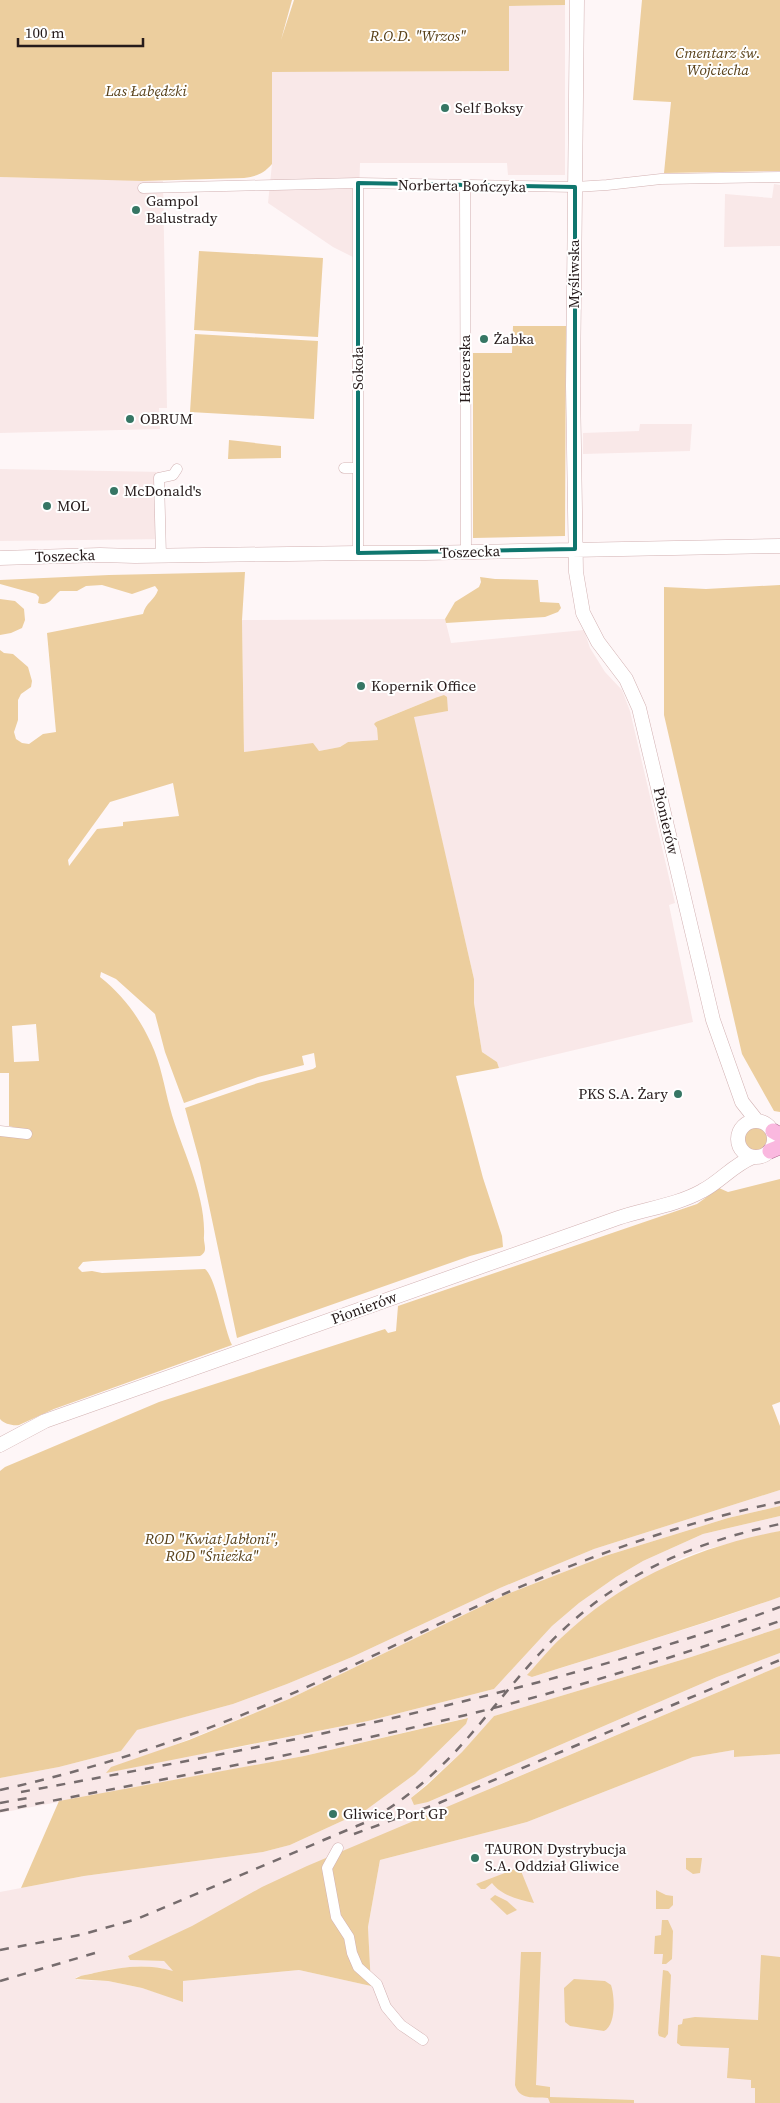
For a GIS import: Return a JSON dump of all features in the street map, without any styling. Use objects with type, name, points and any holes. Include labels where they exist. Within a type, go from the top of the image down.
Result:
[{"type":"main road","name":"Myśliwska","points":[[575,549],[573,395],[577,0]]},
{"type":"main road","name":"Toszecka","points":[[0,558],[780,546]]},
{"type":"main road","name":"Pionierów","points":[[575,549],[576,575],[583,613],[598,642],[626,679],[639,708],[710,1008],[742,1102],[744,1112],[740,1129]]},
{"type":"main road","name":"Pionierów","points":[[742,1102],[757,1121]]},
{"type":"main road","points":[[757,1121],[766,1124],[776,1133],[774,1140],[775,1149],[762,1157],[753,1157],[744,1153],[739,1145],[738,1135],[740,1129],[748,1123],[757,1121]]},
{"type":"main road","name":"Pionierów","points":[[726,1172],[734,1161],[739,1145]]},
{"type":"main road","name":"Pionierów","points":[[0,1444],[34,1426],[86,1406],[600,1224],[694,1195],[711,1186],[736,1165],[753,1157]]},
{"type":"street","name":"Norberta Bończyka","points":[[143,188],[358,184],[575,187],[661,178],[780,177]]},
{"type":"street","name":"Sokoła","points":[[358,184],[358,552]]},
{"type":"street","name":"Harcerska","points":[[465,186],[466,552]]},
{"type":"street","points":[[161,556],[159,478],[173,475],[177,468]]},
{"type":"street","points":[[344,468],[358,468]]},
{"type":"street","points":[[0,1131],[27,1134]]},
{"type":"street","points":[[338,1848],[327,1868],[336,1917],[349,1938],[352,1953],[358,1967],[377,1984],[386,2007],[401,2024],[423,2040]]},
{"type":"highlighted area","points":[[358,183],[575,187],[575,549],[358,553]]},
{"type":"shaded area","points":[[565,5],[565,175],[508,175],[507,163],[360,163],[357,259],[333,247],[268,203],[272,164],[271,72],[509,71],[509,6]]},
{"type":"shaded area","name":"OBRUM","points":[[0,177],[163,181],[167,408],[159,408],[160,429],[0,433]]},
{"type":"shaded area","points":[[774,184],[780,185],[780,246],[724,247],[725,194],[772,198]]},
{"type":"shaded area","points":[[640,424],[692,424],[690,451],[583,454],[583,433],[639,431]]},
{"type":"shaded area","points":[[0,469],[163,472],[166,539],[0,541]]},
{"type":"shaded area","points":[[445,619],[451,643],[584,630],[590,648],[605,672],[622,690],[630,711],[675,903],[669,905],[693,1022],[499,1068],[497,1062],[482,1052],[474,1003],[474,979],[413,716],[448,711],[435,698],[383,719],[377,728],[378,740],[348,742],[340,747],[319,751],[278,749],[244,752],[242,620]]},
{"type":"shaded area","points":[[780,1490],[780,1506],[728,1518],[605,1556],[505,1595],[289,1699],[152,1754],[225,1750],[368,1721],[494,1689],[552,1626],[579,1603],[616,1577],[643,1561],[703,1534],[780,1516],[780,1531],[707,1549],[682,1558],[620,1592],[589,1614],[560,1639],[532,1677],[714,1620],[780,1597],[780,1628],[691,1657],[494,1716],[462,1752],[411,1798],[428,1802],[717,1677],[780,1653],[780,1666],[491,1788],[128,1957],[130,1960],[164,1961],[183,1981],[299,1970],[371,1986],[368,1927],[380,1860],[527,1822],[693,1757],[734,1750],[734,1757],[780,1754],[780,2103],[0,2103],[0,1892],[84,1876],[263,1852],[290,1845],[366,1810],[415,1774],[466,1724],[466,1718],[304,1756],[0,1813],[0,1778],[59,1767],[121,1751],[136,1730],[233,1704],[287,1684],[352,1657],[500,1588],[594,1549]],"holes":[[[143,1966],[162,1968],[183,1981],[183,2001],[142,1988],[108,1981],[77,1980],[76,1977],[112,1969]]]},
{"type":"green space","name":"Las Łabędzki","points":[[0,0],[292,0],[281,40],[294,0],[565,0],[565,5],[509,6],[509,71],[272,72],[272,164],[266,170],[244,178],[142,181],[0,177]]},
{"type":"green space","name":"Cmentarz św. Wojciecha","points":[[642,0],[780,0],[780,171],[664,173],[671,102],[633,100]]},
{"type":"green space","points":[[199,251],[323,258],[318,337],[194,330]]},
{"type":"green space","points":[[513,326],[566,326],[565,536],[473,538],[473,353],[512,353]]},
{"type":"green space","points":[[195,334],[318,341],[314,419],[190,412]]},
{"type":"green space","points":[[229,440],[281,446],[281,458],[228,459]]},
{"type":"green space","points":[[245,572],[242,620],[244,752],[313,743],[319,751],[340,747],[348,742],[378,740],[377,728],[374,724],[376,722],[435,698],[444,695],[447,697],[448,711],[414,717],[474,979],[474,1003],[482,1052],[497,1062],[499,1068],[456,1076],[483,1178],[502,1236],[503,1247],[470,1256],[237,1338],[200,1163],[185,1108],[258,1083],[313,1069],[316,1067],[314,1053],[302,1056],[304,1065],[258,1077],[184,1103],[165,1052],[155,1014],[116,979],[101,972],[100,977],[116,991],[136,1015],[146,1033],[160,1067],[170,1108],[197,1187],[204,1220],[205,1250],[200,1256],[83,1262],[78,1268],[82,1272],[102,1273],[205,1269],[213,1282],[232,1345],[54,1409],[19,1425],[14,1425],[0,1419],[0,1133],[12,1134],[13,1127],[9,1126],[9,1073],[0,1073],[0,650],[4,653],[13,654],[28,667],[32,681],[31,687],[21,694],[18,700],[18,720],[14,732],[16,739],[22,743],[29,744],[43,734],[56,732],[47,633],[143,614],[158,590],[155,586],[132,594],[102,585],[86,586],[77,591],[60,591],[48,603],[42,604],[38,603],[39,597],[36,594],[0,584],[0,580]],"holes":[[[173,783],[179,816],[123,822],[123,826],[97,829],[69,866],[68,860],[110,802]],[[36,1024],[39,1061],[14,1062],[12,1026]]]},
{"type":"green space","points":[[480,577],[538,580],[540,602],[559,603],[561,608],[558,612],[545,617],[446,623],[445,619],[455,602],[479,587]]},
{"type":"green space","points":[[780,585],[780,1112],[774,1111],[742,1054],[664,715],[664,587],[706,589]]},
{"type":"green space","points":[[0,599],[15,601],[24,609],[25,620],[22,628],[0,635]]},
{"type":"green space","points":[[756,1126],[766,1129],[769,1139],[766,1149],[756,1152],[746,1149],[743,1139],[746,1129]]},
{"type":"green space","name":"ROD \"Kwiat Jabłoni\", ROD \"Śnieżka\"","points":[[780,1179],[780,1402],[772,1405],[780,1426],[780,1490],[594,1549],[500,1588],[352,1657],[287,1684],[233,1704],[137,1730],[121,1751],[59,1767],[0,1778],[0,1471],[5,1467],[159,1402],[385,1329],[388,1333],[396,1331],[398,1306],[697,1204],[719,1188],[728,1192]]},
{"type":"green space","points":[[780,1506],[780,1516],[703,1534],[643,1561],[616,1577],[579,1603],[552,1626],[494,1689],[368,1721],[106,1773],[111,1767],[189,1740],[289,1699],[505,1595],[605,1556],[728,1518]]},
{"type":"green space","points":[[780,1531],[780,1597],[532,1677],[527,1675],[557,1642],[585,1617],[636,1582],[690,1556],[719,1546]]},
{"type":"green space","points":[[780,1628],[780,1653],[717,1677],[428,1802],[414,1805],[411,1798],[462,1752],[494,1716],[691,1657]]},
{"type":"green space","points":[[780,1666],[780,1754],[734,1757],[734,1750],[693,1757],[527,1822],[380,1860],[368,1927],[371,1986],[299,1970],[183,1981],[183,2002],[142,1988],[108,1981],[75,1979],[104,1971],[134,1967],[153,1967],[173,1971],[164,1961],[130,1960],[128,1956],[192,1926],[262,1887],[307,1866]]},
{"type":"green space","points":[[468,1718],[466,1724],[415,1774],[366,1810],[290,1845],[263,1852],[84,1876],[21,1888],[59,1801],[304,1756]]},
{"type":"green space","points":[[686,1858],[702,1858],[700,1873],[693,1874],[686,1869]]},
{"type":"green space","points":[[515,1869],[521,1871],[534,1903],[505,1894],[492,1883],[485,1889],[481,1889],[476,1884]]},
{"type":"green space","points":[[656,1890],[673,1896],[673,1905],[669,1909],[656,1909]]},
{"type":"green space","points":[[495,1895],[507,1901],[517,1910],[507,1915],[490,1899]]},
{"type":"green space","points":[[662,1920],[668,1920],[673,1931],[672,1959],[666,1964],[662,1964],[663,1954],[654,1954],[655,1936],[661,1935]]},
{"type":"green space","points":[[521,1952],[541,1952],[536,2085],[550,2087],[550,2097],[634,2100],[634,2103],[550,2103],[548,2098],[528,2097],[517,2090],[515,2085]]},
{"type":"green space","points":[[761,1955],[780,1957],[780,2103],[755,2103],[755,2088],[751,2088],[751,2080],[727,2078],[729,2048],[681,2046],[677,2043],[678,2025],[682,2024],[683,2019],[695,2017],[758,2020]]},
{"type":"green space","points":[[663,1970],[668,1971],[671,1975],[668,2034],[665,2038],[659,2036],[658,2033]]},
{"type":"green space","points":[[574,1979],[605,1981],[611,1985],[614,2003],[613,2017],[608,2028],[604,2031],[570,2026],[565,2022],[564,1988]]},
{"type":"railway","points":[[0,1790],[66,1774],[196,1733],[294,1693],[505,1593],[570,1566],[629,1544],[689,1525],[780,1502]]},
{"type":"railway","points":[[0,1950],[80,1935],[137,1919],[371,1820],[413,1791],[442,1765],[543,1650],[568,1625],[595,1603],[622,1584],[681,1554],[713,1542],[780,1524]]},
{"type":"railway","points":[[21,1792],[309,1736],[500,1692],[688,1639],[780,1607]]},
{"type":"railway","points":[[0,1811],[295,1753],[470,1714],[626,1671],[780,1621]]},
{"type":"railway","points":[[354,1834],[439,1803],[780,1660]]},
{"type":"railway","points":[[0,1803],[33,1797]]},
{"type":"railway","points":[[0,1981],[95,1953]]},
{"type":"place","name":"Self Boksy","points":[[445,108]]},
{"type":"place","name":"Gampol Balustrady","points":[[136,210]]},
{"type":"place","name":"Żabka","points":[[484,339]]},
{"type":"place","name":"OBRUM","points":[[130,419]]},
{"type":"place","name":"McDonald's","points":[[114,491]]},
{"type":"place","name":"MOL","points":[[47,506]]},
{"type":"place","name":"Kopernik Office","points":[[361,686]]},
{"type":"place","name":"PKS S.A. Żary","points":[[678,1094]]},
{"type":"place","name":"Gliwice Port GP","points":[[333,1814]]},
{"type":"place","name":"TAURON Dystrybucja S.A. Oddział Gliwice","points":[[475,1858]]},
{"type":"park label","name":"R.O.D. \"Wrzos\"","points":[[418,36]]}]
